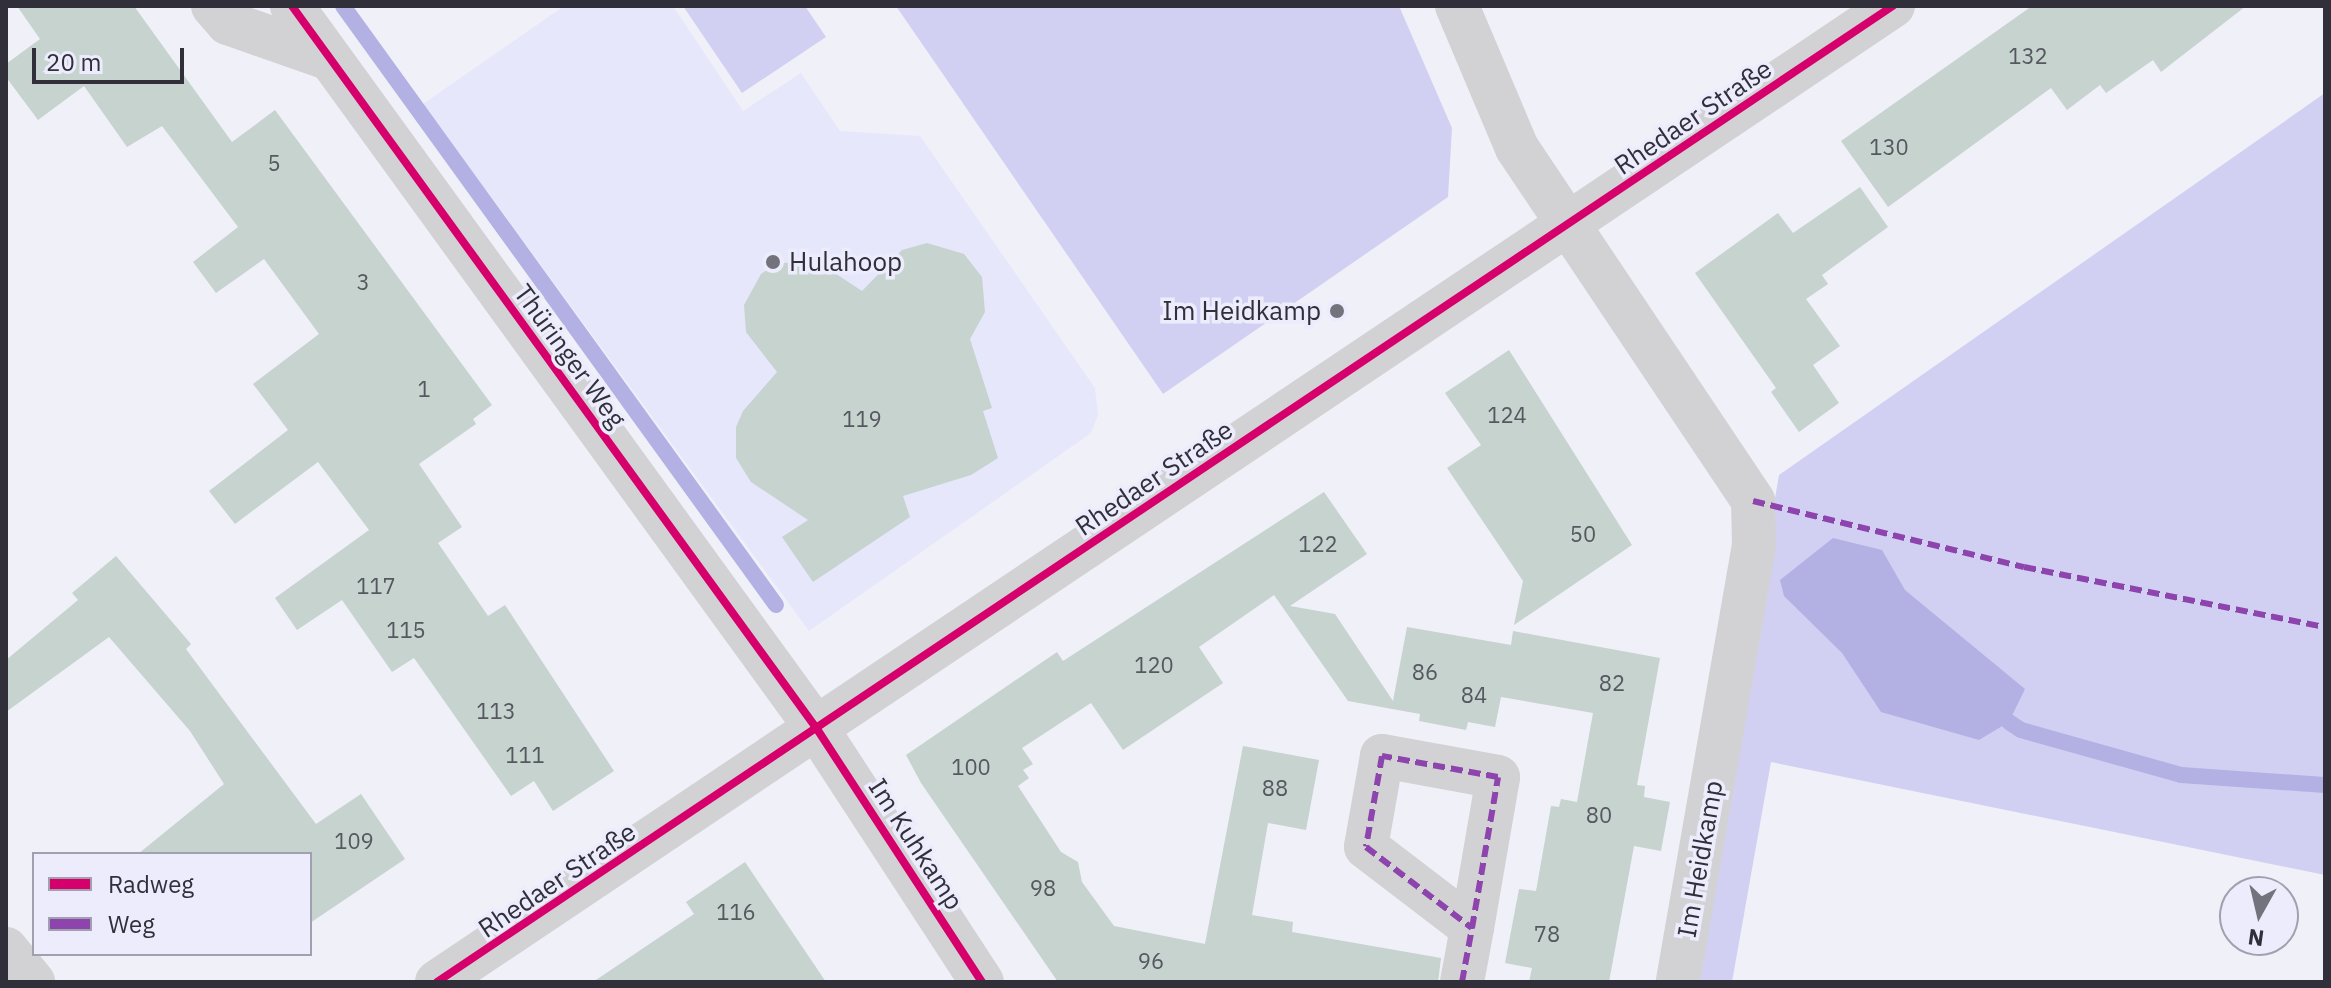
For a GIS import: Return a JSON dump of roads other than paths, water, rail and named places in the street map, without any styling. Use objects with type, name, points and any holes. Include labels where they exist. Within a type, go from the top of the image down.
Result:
[{"type":"street","points":[[213,6],[228,23],[330,59]]},
{"type":"street","name":"Thüringer Weg","points":[[292,6],[817,729]]},
{"type":"street","name":"Im Heidkamp","points":[[1457,6],[1517,148],[1753,501],[1754,545],[1678,982]]},
{"type":"street","name":"Rhedaer Straße","points":[[437,982],[1893,6]]},
{"type":"street","name":"Im Kuhkamp","points":[[817,729],[982,982]]},
{"type":"street","points":[[1462,982],[1472,928]]},
{"type":"street","points":[[6,949],[33,982]]},
{"type":"waterway","points":[[343,6],[776,605]]},
{"type":"waterway","points":[[2009,722],[2021,730],[2181,775],[2325,785]]},
{"type":"place","name":"Hulahoop","points":[[773,262]]},
{"type":"place","name":"Im Heidkamp","points":[[1337,311]]}]
